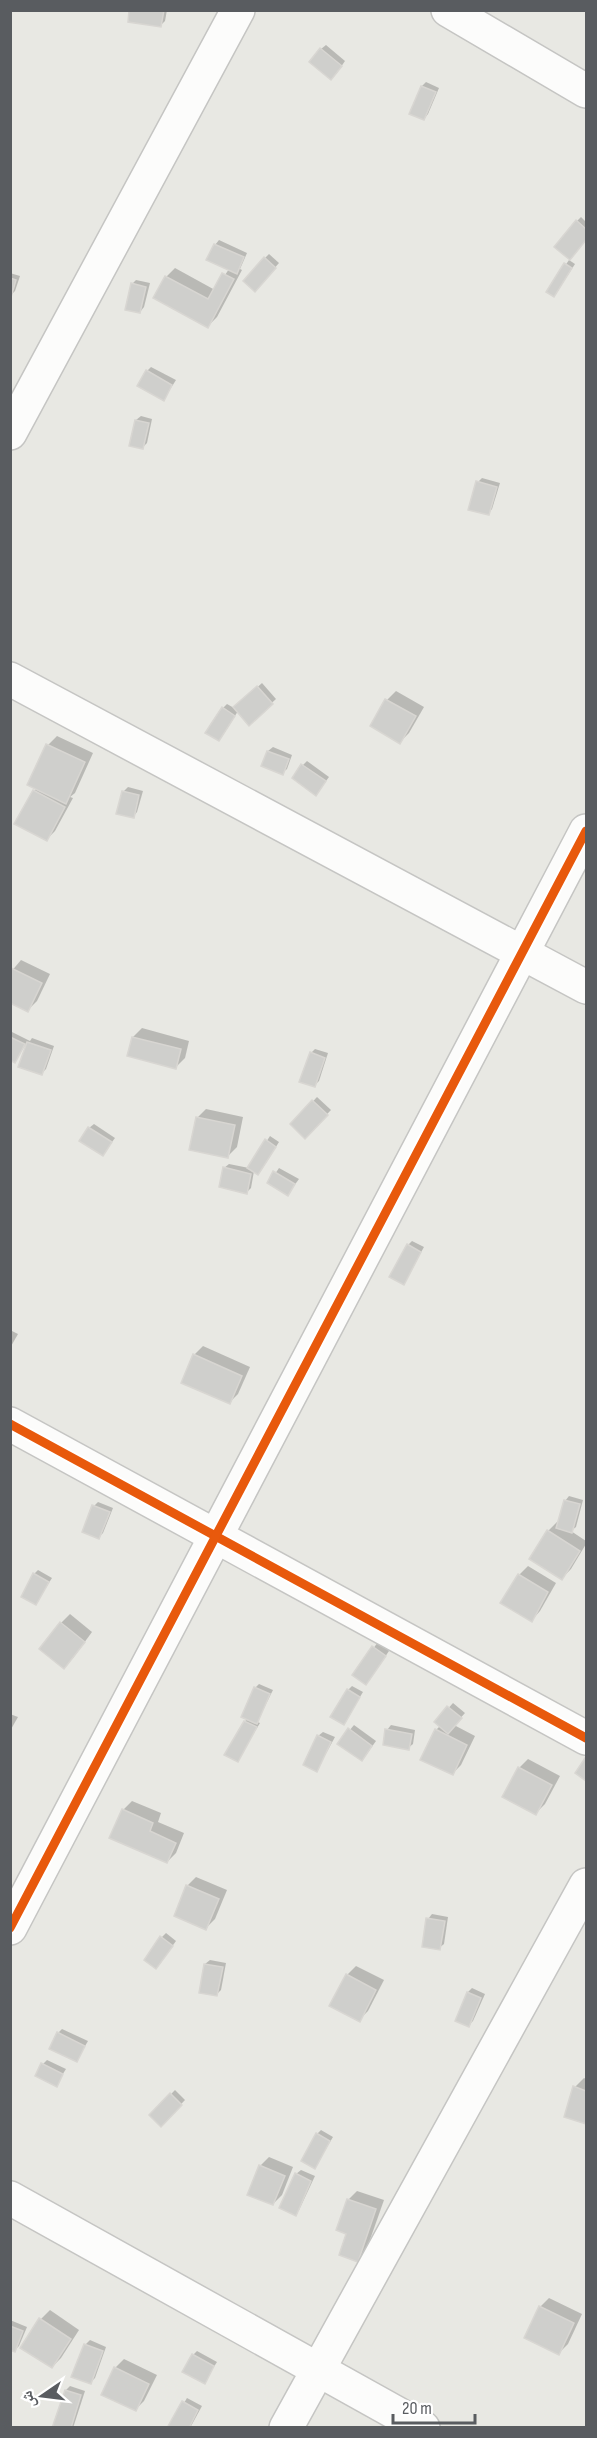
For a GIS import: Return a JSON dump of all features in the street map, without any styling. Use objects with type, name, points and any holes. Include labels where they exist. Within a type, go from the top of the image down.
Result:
[{"type":"street","points":[[10,433],[238,10]]},
{"type":"street","points":[[448,10],[586,91]]},
{"type":"street","points":[[10,679],[586,987]]},
{"type":"street","points":[[10,1928],[586,831]]},
{"type":"street","points":[[10,1424],[586,1738]]},
{"type":"street","points":[[286,2427],[586,1886]]},
{"type":"street","points":[[10,2198],[423,2427]]},
{"type":"building","points":[[129,10],[164,10],[161,27],[128,22]]},
{"type":"building","points":[[320,48],[342,66],[331,80],[309,62]]},
{"type":"building","points":[[421,86],[436,92],[424,120],[409,114]]},
{"type":"building","points":[[576,220],[586,229],[586,240],[570,260],[554,247]]},
{"type":"building","points":[[214,244],[244,257],[237,274],[206,260]]},
{"type":"building","points":[[264,257],[276,268],[255,292],[243,281]]},
{"type":"building","points":[[564,263],[572,268],[554,297],[546,292]]},
{"type":"building","points":[[222,273],[234,279],[208,328],[153,298],[165,276],[208,299]]},
{"type":"building","points":[[10,278],[16,280],[11,297],[10,296]]},
{"type":"building","points":[[131,283],[146,287],[140,313],[125,310]]},
{"type":"building","points":[[146,370],[172,385],[164,401],[137,386]]},
{"type":"building","points":[[135,420],[149,423],[143,449],[129,446]]},
{"type":"building","points":[[476,481],[497,487],[489,515],[468,510]]},
{"type":"building","points":[[257,686],[273,704],[249,726],[233,707]]},
{"type":"building","points":[[385,699],[416,716],[400,744],[370,726]]},
{"type":"building","points":[[222,707],[235,716],[219,741],[205,733]]},
{"type":"building","points":[[46,744],[85,762],[66,804],[27,785]]},
{"type":"building","points":[[267,751],[289,759],[283,775],[261,766]]},
{"type":"building","points":[[301,764],[326,781],[316,796],[292,778]]},
{"type":"building","points":[[33,790],[65,807],[47,841],[14,824]]},
{"type":"building","points":[[122,791],[139,795],[134,818],[116,814]]},
{"type":"building","points":[[11,968],[42,983],[28,1012],[10,1003]]},
{"type":"building","points":[[10,1037],[25,1044],[15,1063],[10,1060]]},
{"type":"building","points":[[132,1037],[181,1049],[176,1069],[127,1056]]},
{"type":"building","points":[[27,1042],[51,1050],[42,1075],[18,1067]]},
{"type":"building","points":[[310,1052],[325,1058],[315,1087],[299,1082]]},
{"type":"building","points":[[312,1100],[328,1115],[305,1139],[290,1124]]},
{"type":"building","points":[[196,1117],[235,1125],[228,1158],[189,1150]]},
{"type":"building","points":[[88,1127],[112,1142],[103,1156],[79,1141]]},
{"type":"building","points":[[265,1139],[276,1147],[258,1175],[247,1168]]},
{"type":"building","points":[[223,1167],[251,1174],[247,1194],[219,1187]]},
{"type":"building","points":[[273,1171],[295,1184],[288,1196],[267,1183]]},
{"type":"building","points":[[407,1244],[421,1252],[404,1285],[389,1277]]},
{"type":"building","points":[[193,1354],[242,1376],[230,1404],[181,1383]]},
{"type":"building","points":[[564,1500],[580,1504],[572,1533],[556,1528]]},
{"type":"building","points":[[92,1505],[110,1512],[99,1539],[82,1532]]},
{"type":"building","points":[[547,1530],[580,1551],[562,1580],[529,1559]]},
{"type":"building","points":[[33,1573],[49,1582],[36,1605],[21,1597]]},
{"type":"building","points":[[518,1574],[548,1592],[532,1622],[500,1603]]},
{"type":"building","points":[[60,1622],[85,1642],[64,1669],[39,1649]]},
{"type":"building","points":[[372,1646],[386,1656],[366,1685],[352,1675]]},
{"type":"building","points":[[254,1687],[270,1694],[257,1724],[241,1717]]},
{"type":"building","points":[[347,1689],[360,1697],[344,1725],[330,1717]]},
{"type":"building","points":[[447,1706],[462,1718],[448,1734],[434,1722]]},
{"type":"building","points":[[244,1721],[257,1727],[238,1762],[224,1755]]},
{"type":"building","points":[[348,1728],[372,1746],[362,1761],[337,1744]]},
{"type":"building","points":[[385,1729],[412,1734],[409,1750],[383,1745]]},
{"type":"building","points":[[435,1729],[467,1745],[453,1775],[420,1760]]},
{"type":"building","points":[[317,1735],[331,1742],[317,1772],[303,1765]]},
{"type":"building","points":[[585,1758],[586,1760],[586,1781],[575,1773]]},
{"type":"building","points":[[518,1767],[552,1785],[536,1815],[502,1797]]},
{"type":"building","points":[[122,1809],[153,1823],[150,1831],[176,1843],[167,1863],[109,1838]]},
{"type":"building","points":[[186,1885],[219,1899],[206,1930],[174,1916]]},
{"type":"building","points":[[426,1918],[445,1921],[440,1950],[422,1947]]},
{"type":"building","points":[[160,1936],[173,1946],[156,1969],[144,1960]]},
{"type":"building","points":[[204,1964],[223,1967],[217,1996],[199,1993]]},
{"type":"building","points":[[346,1974],[376,1990],[360,2022],[329,2006]]},
{"type":"building","points":[[467,1992],[481,1998],[469,2027],[455,2021]]},
{"type":"building","points":[[57,2032],[85,2046],[77,2062],[49,2049]]},
{"type":"building","points":[[41,2063],[63,2074],[57,2087],[35,2076]]},
{"type":"building","points":[[573,2086],[586,2091],[586,2124],[564,2117]]},
{"type":"building","points":[[170,2093],[182,2105],[161,2127],[149,2115]]},
{"type":"building","points":[[316,2133],[330,2141],[315,2169],[301,2161]]},
{"type":"building","points":[[259,2165],[285,2176],[273,2205],[247,2195]]},
{"type":"building","points":[[295,2173],[311,2181],[296,2216],[279,2208]]},
{"type":"building","points":[[347,2199],[376,2209],[358,2262],[339,2255],[346,2234],[336,2230]]},
{"type":"building","points":[[539,2306],[574,2323],[559,2355],[524,2338]]},
{"type":"building","points":[[39,2318],[71,2339],[52,2368],[20,2348]]},
{"type":"building","points":[[10,2326],[23,2331],[15,2352],[10,2350]]},
{"type":"building","points":[[84,2344],[103,2351],[91,2384],[71,2377]]},
{"type":"building","points":[[192,2354],[214,2366],[205,2384],[182,2372]]},
{"type":"building","points":[[114,2367],[149,2384],[136,2411],[101,2395]]},
{"type":"building","points":[[65,2390],[81,2395],[71,2428],[52,2428]]},
{"type":"building","points":[[182,2401],[198,2410],[189,2428],[167,2428]]},
{"type":"cycle path","points":[[10,1928],[586,831]]},
{"type":"cycle path","points":[[10,1424],[586,1738]]}]
